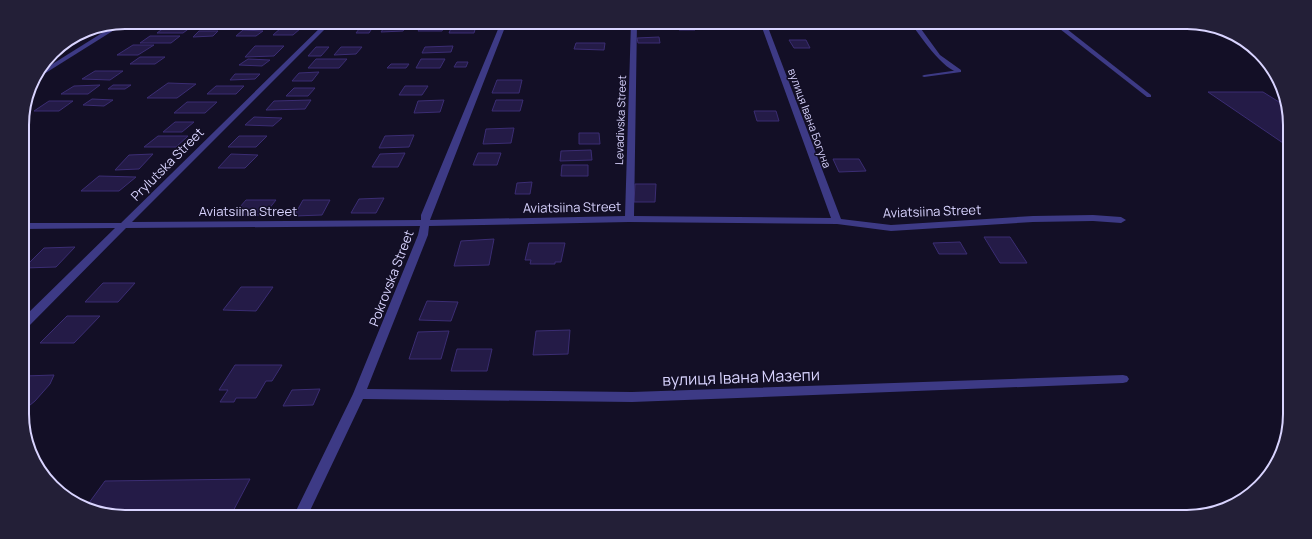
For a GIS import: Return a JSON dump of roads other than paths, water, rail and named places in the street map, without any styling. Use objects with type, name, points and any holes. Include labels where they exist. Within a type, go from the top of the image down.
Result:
[{"type":"street","name":"Prylutska Street","points":[[29,319],[322,29]]},
{"type":"street","name":"Pokrovska Street","points":[[303,510],[359,394],[423,235],[426,215],[501,29]]},
{"type":"street","name":"Levadivska Street","points":[[629,219],[634,29]]},
{"type":"street","name":"вулиця Івана Богуна","points":[[766,29],[837,221]]},
{"type":"street","points":[[917,29],[938,56],[958,71]]},
{"type":"street","points":[[1063,29],[1148,96]]},
{"type":"street","points":[[49,67],[110,30]]},
{"type":"street","name":"Aviatsiina Street","points":[[29,226],[425,223],[629,219],[837,221],[891,228],[1033,219],[1093,218],[1121,220]]},
{"type":"street","name":"вулиця Івана Мазепи","points":[[359,394],[632,397],[1123,379]]},
{"type":"lane","points":[[924,76],[958,71]]}]
